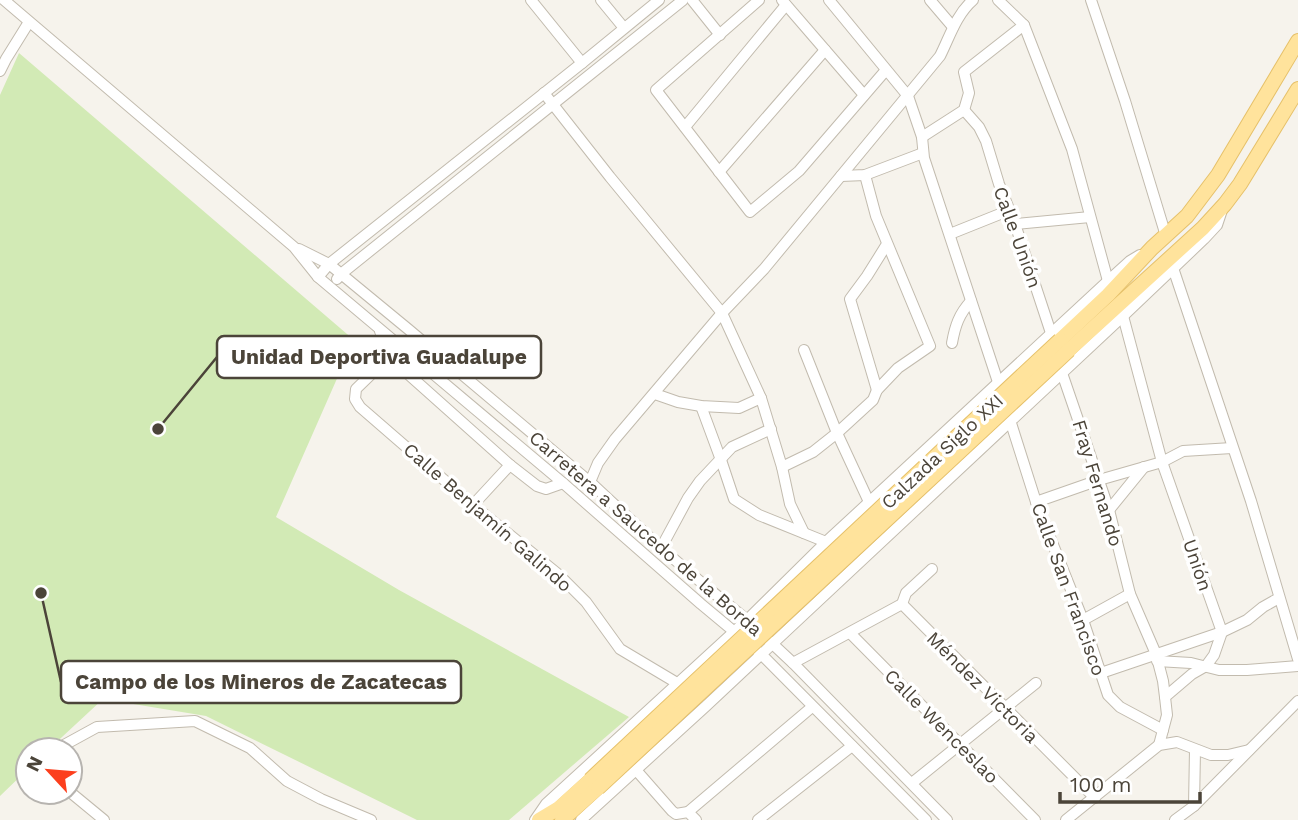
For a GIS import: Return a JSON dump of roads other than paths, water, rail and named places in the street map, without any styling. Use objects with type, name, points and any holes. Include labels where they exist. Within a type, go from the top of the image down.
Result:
[{"type":"main road","name":"Calzada Siglo XXI","points":[[562,820],[594,784],[1060,341],[1187,216],[1218,175],[1298,41]]},
{"type":"main road","name":"Calzada Siglo XXI","points":[[537,820],[594,784],[745,650],[1060,341],[1203,228],[1240,184],[1298,89]]},
{"type":"street","points":[[4,0],[294,247]]},
{"type":"street","points":[[531,0],[582,63]]},
{"type":"street","points":[[601,0],[624,28]]},
{"type":"street","points":[[318,277],[329,264],[659,0]]},
{"type":"street","points":[[692,0],[720,35]]},
{"type":"street","points":[[759,0],[656,90],[750,212],[799,171],[886,70]]},
{"type":"street","points":[[829,0],[908,96],[922,137],[923,153],[998,382]]},
{"type":"street","points":[[930,0],[953,27]]},
{"type":"street","points":[[590,482],[609,447],[722,313],[764,269],[940,56],[953,27],[965,7],[973,0]]},
{"type":"street","points":[[998,0],[1024,25],[1073,149],[1108,281]]},
{"type":"street","points":[[1091,0],[1166,236]]},
{"type":"street","points":[[331,287],[341,274],[678,1]]},
{"type":"street","points":[[685,127],[784,2],[864,95]]},
{"type":"street","points":[[0,71],[29,22]]},
{"type":"street","points":[[922,137],[964,110],[969,93],[964,72],[1024,25]]},
{"type":"street","points":[[719,172],[825,50]]},
{"type":"street","points":[[544,93],[722,313],[761,398],[790,504],[804,533]]},
{"type":"street","name":"Calle Unión","points":[[964,110],[979,127],[986,141],[999,184],[1060,341]]},
{"type":"street","points":[[841,176],[865,175],[923,153]]},
{"type":"street","points":[[782,467],[813,452],[837,433],[873,400],[877,390],[898,368],[930,346],[876,216],[865,175]]},
{"type":"street","name":"Calzada Siglo XXI","points":[[581,820],[1173,268],[1217,225],[1225,204]]},
{"type":"street","points":[[950,234],[1010,210]]},
{"type":"street","points":[[1015,224],[1090,217]]},
{"type":"street","points":[[877,390],[850,299],[887,244]]},
{"type":"street","name":"Carretera a Saucedo de la Borda","points":[[294,247],[329,264],[590,482],[661,548],[772,643],[947,820]]},
{"type":"street","name":"Carretera a Saucedo de la Borda","points":[[294,247],[318,277],[761,654],[926,820]]},
{"type":"street","points":[[537,820],[545,804],[747,620],[826,542],[998,382],[1060,341],[1108,281],[1130,261],[1152,248]]},
{"type":"street","points":[[1173,268],[1271,566],[1298,659]]},
{"type":"street","points":[[952,343],[955,325],[971,301]]},
{"type":"street","name":"Unión","points":[[1122,316],[1162,461],[1222,632]]},
{"type":"street","points":[[379,328],[389,356],[510,465],[537,486],[546,489],[563,483]]},
{"type":"street","points":[[804,350],[837,433],[869,502]]},
{"type":"street","name":"Calle Benjamín Galindo","points":[[389,356],[356,389],[355,399],[360,407],[559,575],[586,602],[620,649],[677,683]]},
{"type":"street","name":"Fray Fernando","points":[[1062,373],[1100,480],[1130,594],[1157,658],[1163,681],[1167,715],[1159,745]]},
{"type":"street","points":[[655,394],[701,406],[739,408],[761,398]]},
{"type":"street","points":[[701,406],[734,499],[759,514],[826,542]]},
{"type":"street","name":"Calle San Francisco","points":[[1010,420],[1036,502],[1083,620],[1108,695],[1120,707],[1163,730]]},
{"type":"street","points":[[661,548],[700,481],[732,447],[771,429]]},
{"type":"street","points":[[1036,502],[1162,461],[1183,451],[1232,448]]},
{"type":"street","points":[[473,505],[510,465]]},
{"type":"street","points":[[1109,510],[1144,467]]},
{"type":"street","points":[[793,663],[902,604],[906,593],[932,569]]},
{"type":"street","points":[[1083,620],[1130,594]]},
{"type":"street","points":[[1101,673],[1157,658],[1222,632],[1247,620],[1279,598]]},
{"type":"street","points":[[769,599],[780,617],[796,621]]},
{"type":"street","name":"Méndez Victoria","points":[[902,604],[1094,798]]},
{"type":"street","points":[[1165,697],[1206,666],[1214,655],[1222,632]]},
{"type":"street","name":"Calle Wenceslao","points":[[850,633],[1035,820]]},
{"type":"street","points":[[1157,658],[1219,670],[1298,666]]},
{"type":"street","points":[[705,659],[720,668],[725,687]]},
{"type":"street","points":[[912,783],[1036,683]]},
{"type":"street","points":[[1175,820],[1194,806],[1297,703],[1298,692]]},
{"type":"street","points":[[636,770],[672,811],[692,816],[812,706]]},
{"type":"street","points":[[81,736],[97,727],[195,721],[250,748],[287,781],[371,820]]},
{"type":"street","points":[[1066,820],[1159,745],[1177,743],[1211,755],[1228,755],[1249,750]]},
{"type":"street","points":[[758,820],[852,747]]},
{"type":"street","points":[[1194,806],[1195,750]]},
{"type":"street","points":[[84,804],[104,820]]},
{"type":"place","name":"Unidad Deportiva Guadalupe","points":[[158,429]]},
{"type":"place","name":"Campo de los Mineros de Zacatecas","points":[[41,593]]}]
